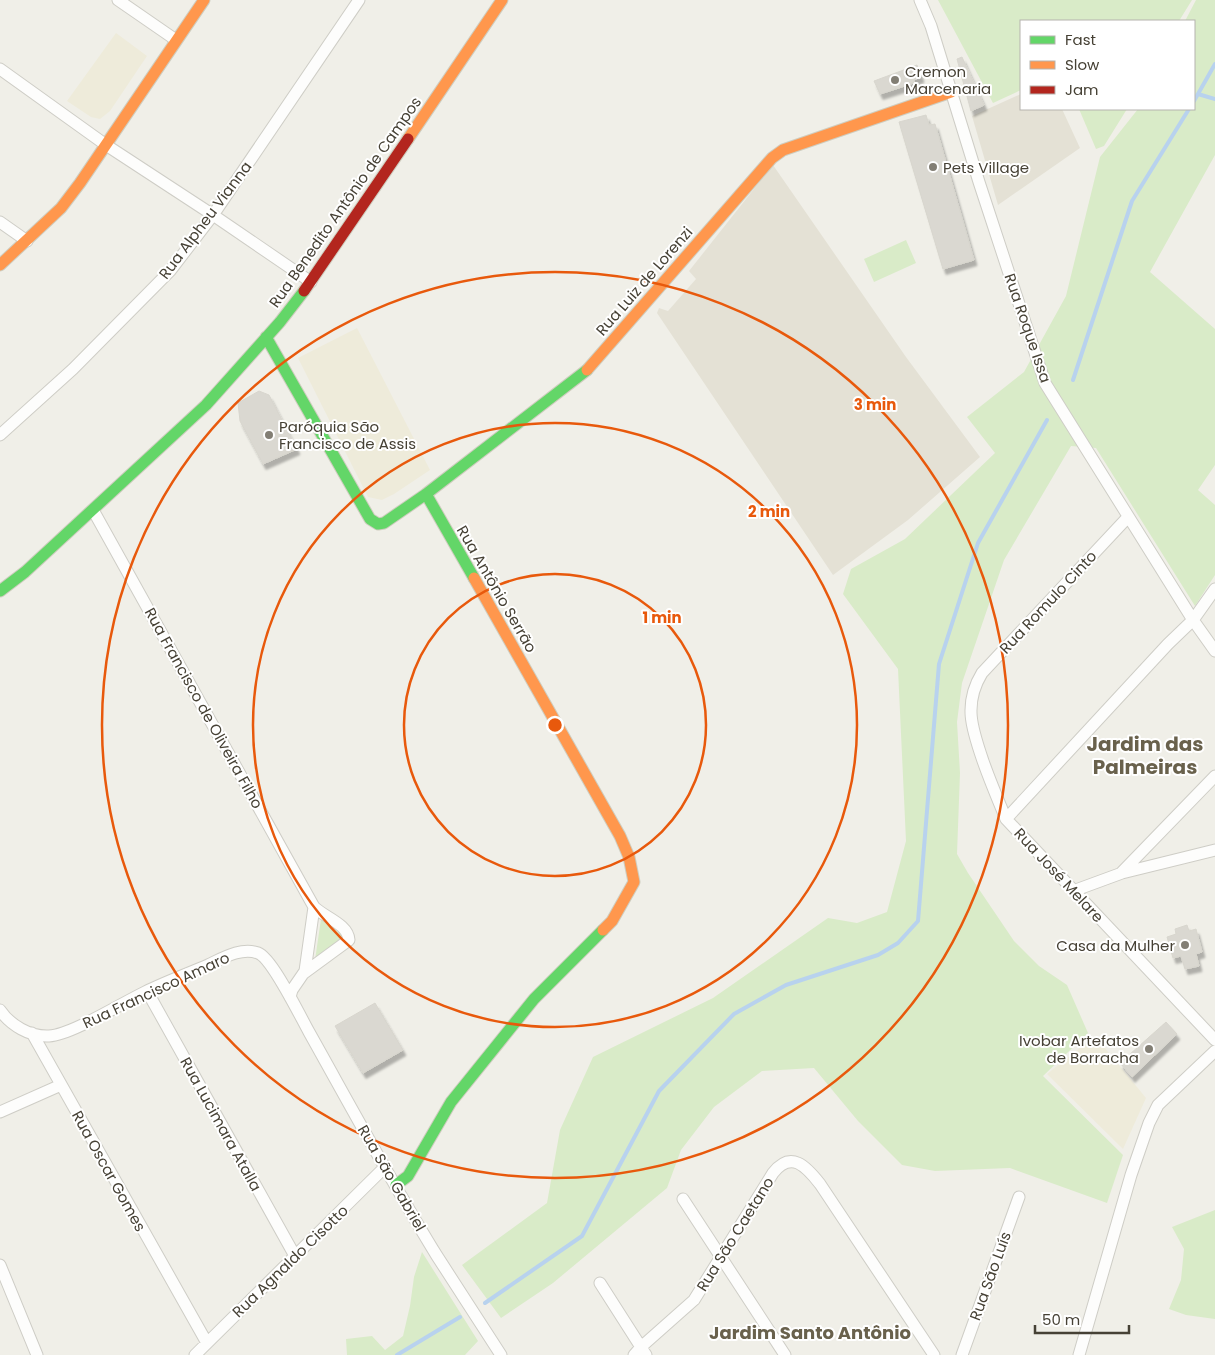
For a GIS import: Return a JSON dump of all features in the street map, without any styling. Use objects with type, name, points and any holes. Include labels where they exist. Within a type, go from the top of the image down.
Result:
[{"type":"street","points":[[118,0],[176,40]]},
{"type":"street","points":[[0,264],[61,208],[204,0]]},
{"type":"street","name":"Rua Alpheu Vianna","points":[[0,435],[73,369],[170,271],[214,215],[358,0]]},
{"type":"street","name":"Rua Benedito Antônio de Campos","points":[[0,591],[25,572],[206,405],[266,337],[311,282],[502,0]]},
{"type":"street","name":"Rua Roque Issa","points":[[920,0],[931,26],[1044,382],[1193,620],[1215,651]]},
{"type":"street","points":[[0,69],[106,144],[311,282]]},
{"type":"street","name":"Rua Luiz de Lorenzi","points":[[266,337],[370,519],[375,522],[384,523],[426,494],[585,372],[772,158],[783,150],[951,92]]},
{"type":"street","points":[[0,222],[27,241]]},
{"type":"street","name":"Rua Antônio Serrão","points":[[396,1185],[408,1176],[451,1102],[534,999],[612,921],[634,882],[628,857],[620,836],[426,494]]},
{"type":"street","name":"Rua Francisco de Oliveira Filho","points":[[93,510],[314,907],[315,912],[304,972]]},
{"type":"street","name":"Rua Romulo Cinto","points":[[1006,819],[972,725],[971,701],[973,690],[982,673],[1128,517]]},
{"type":"street","points":[[1006,819],[1168,644],[1193,620],[1215,589]]},
{"type":"street","points":[[1122,873],[1215,776]]},
{"type":"street","name":"Rua José Melare","points":[[1006,819],[1215,1040]]},
{"type":"street","points":[[1074,891],[1122,873],[1215,850]]},
{"type":"street","name":"Rua Francisco de Oliveira Filho","points":[[290,997],[292,990],[304,972],[349,940],[348,934],[342,928],[314,907]]},
{"type":"street","name":"Rua Francisco Amaro","points":[[32,1033],[50,1036],[67,1031],[147,991],[235,953],[253,952],[265,957],[290,997]]},
{"type":"street","name":"Rua Lucimara Atalla","points":[[147,991],[295,1256]]},
{"type":"street","name":"Rua São Gabriel","points":[[290,997],[385,1167],[438,1256],[501,1355]]},
{"type":"street","points":[[0,1010],[12,1022],[32,1033]]},
{"type":"street","name":"Rua Oscar Gomes","points":[[32,1033],[207,1343]]},
{"type":"street","points":[[1080,1355],[1131,1175],[1149,1124],[1158,1105],[1215,1051]]},
{"type":"street","points":[[0,1112],[61,1085]]},
{"type":"street","name":"Rua São Caetano","points":[[640,1352],[694,1300],[778,1167],[786,1162],[798,1163],[809,1170],[820,1184],[934,1355]]},
{"type":"street","name":"Rua Agnaldo Cisotto","points":[[195,1355],[385,1167]]},
{"type":"street","name":"Rua São Luís","points":[[962,1355],[1019,1197]]},
{"type":"street","points":[[683,1199],[784,1355]]},
{"type":"street","points":[[0,1265],[38,1355]]},
{"type":"street","points":[[600,1284],[640,1352]]},
{"type":"shaded area","points":[[116,33],[147,56],[110,111],[100,119],[91,117],[67,101]]},
{"type":"shaded area","points":[[1020,94],[1020,110],[1062,110],[1080,148],[998,205],[972,116]]},
{"type":"shaded area","points":[[773,165],[906,357],[980,457],[908,520],[833,575],[657,313],[659,308],[668,311],[696,279],[689,271]]},
{"type":"shaded area","points":[[357,328],[430,470],[382,500],[368,497],[298,358]]},
{"type":"shaded area","points":[[1095,1036],[1146,1098],[1123,1149],[1047,1074]]},
{"type":"green space","points":[[938,0],[1192,0],[1180,20],[1020,20],[1020,90],[993,103]]},
{"type":"green space","points":[[1196,0],[1215,0],[1215,155],[1150,272],[1215,329],[1215,465],[1198,490],[1215,505],[1215,575],[1195,606],[1096,448],[1071,446],[1004,560],[962,683],[957,722],[960,773],[957,854],[1014,941],[1039,966],[1067,985],[1088,1033],[1043,1076],[1123,1155],[1107,1203],[1010,1168],[935,1171],[902,1165],[858,1121],[814,1068],[762,1071],[714,1107],[681,1150],[667,1188],[553,1283],[501,1318],[462,1265],[547,1203],[560,1130],[593,1057],[713,998],[828,918],[857,923],[887,912],[906,841],[898,669],[843,594],[851,569],[905,539],[995,453],[967,417],[1024,372],[1066,296],[1100,157],[1137,110],[1195,110],[1195,20],[1186,20]]},
{"type":"green space","points":[[1079,110],[1126,110],[1104,146],[1096,149]]},
{"type":"green space","points":[[906,240],[916,263],[874,282],[864,259]]},
{"type":"green space","points":[[321,919],[346,938],[315,960]]},
{"type":"green space","points":[[1215,1210],[1215,1319],[1186,1315],[1169,1309],[1181,1280],[1184,1249],[1172,1227]]},
{"type":"green space","points":[[422,1252],[478,1341],[465,1355],[347,1355],[346,1339],[372,1336],[385,1350],[403,1336],[414,1277]]},
{"type":"building","points":[[962,57],[984,105],[971,111],[957,59]]},
{"type":"building","name":"Cremon Marcenaria","points":[[917,65],[921,77],[914,80],[914,83],[880,94],[874,81]]},
{"type":"building","points":[[926,115],[929,125],[935,124],[974,260],[943,269],[899,122]]},
{"type":"building","name":"Paróquia São Francisco de Assis","points":[[259,391],[269,395],[297,449],[263,464],[240,421],[238,403]]},
{"type":"building","name":"Casa da Mulher","points":[[1187,925],[1189,931],[1196,929],[1202,952],[1196,954],[1199,966],[1185,969],[1181,956],[1173,958],[1167,937],[1176,934],[1175,929]]},
{"type":"building","points":[[375,1003],[403,1050],[363,1073],[335,1026]]},
{"type":"building","name":"Ivobar Artefatos de Borracha","points":[[1166,1022],[1177,1034],[1132,1077],[1120,1063]]},
{"type":"waterway","points":[[1195,99],[1215,64]]},
{"type":"waterway","points":[[1198,94],[1215,99]]},
{"type":"waterway","points":[[1073,380],[1132,201],[1188,110]]},
{"type":"waterway","points":[[485,1303],[582,1236],[659,1091],[734,1014],[786,985],[878,955],[898,943],[918,921],[939,664],[978,543],[1047,420]]},
{"type":"waterway","points":[[397,1355],[460,1317]]},
{"type":"traffic: fast","points":[[0,591],[25,572],[206,405],[280,322],[304,291]]},
{"type":"traffic: fast","points":[[266,337],[370,519],[378,524],[384,523],[426,494],[587,370]]},
{"type":"traffic: fast","points":[[426,494],[474,578]]},
{"type":"traffic: fast","points":[[396,1185],[408,1176],[451,1102],[534,999],[603,930]]},
{"type":"traffic: slow","points":[[0,265],[61,208],[204,0]]},
{"type":"traffic: slow","points":[[408,139],[502,0]]},
{"type":"traffic: slow","points":[[587,370],[772,158],[783,150],[951,92]]},
{"type":"traffic: slow","points":[[474,578],[620,836],[629,857],[634,882],[612,921],[603,930]]},
{"type":"traffic: jam","points":[[304,291],[408,139]]},
{"type":"place","name":"Cremon Marcenaria","points":[[895,80]]},
{"type":"place","name":"Pets Village","points":[[933,167]]},
{"type":"place","name":"Paróquia São Francisco de Assis","points":[[269,435]]},
{"type":"place","name":"Casa da Mulher","points":[[1185,945]]},
{"type":"place","name":"Ivobar Artefatos de Borracha","points":[[1149,1049]]},
{"type":"district","name":"Jardim das Palmeiras","points":[[1145,756]]},
{"type":"district","name":"Jardim Santo Antônio","points":[[810,1332]]}]
